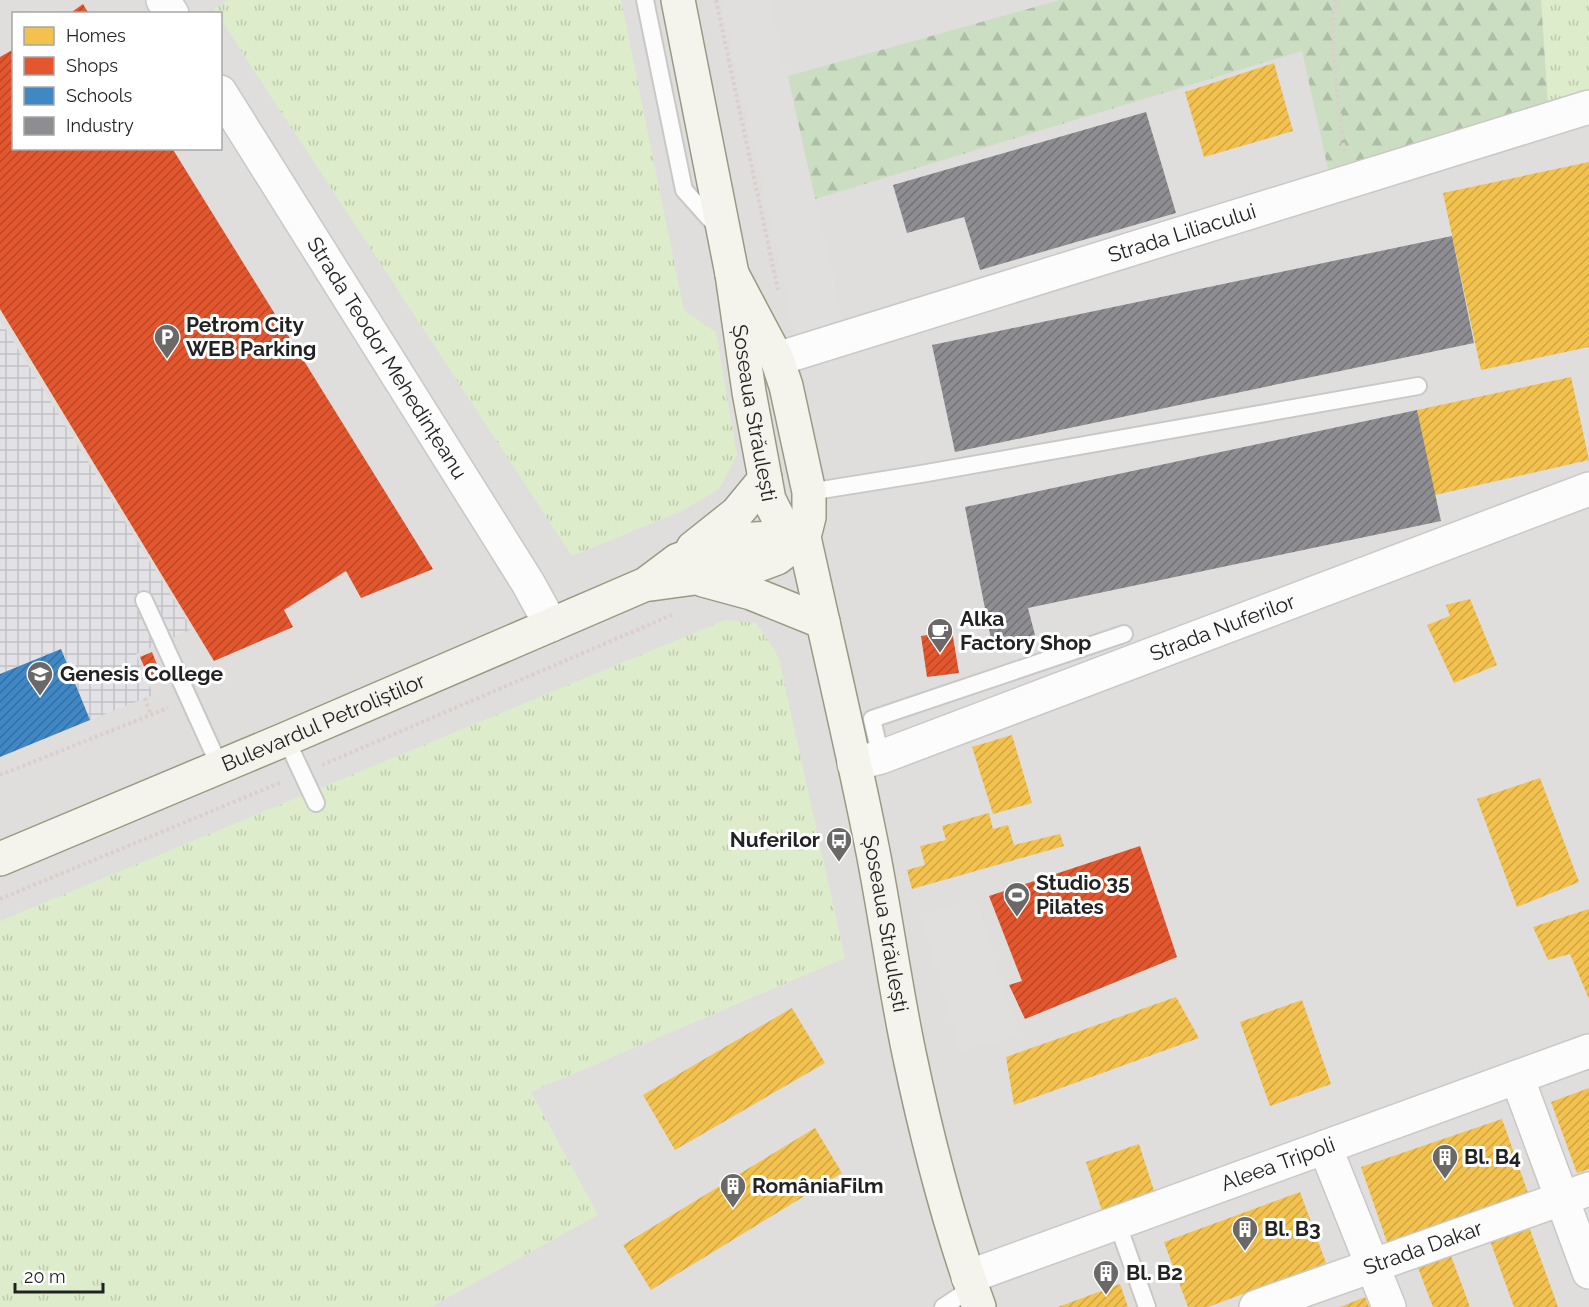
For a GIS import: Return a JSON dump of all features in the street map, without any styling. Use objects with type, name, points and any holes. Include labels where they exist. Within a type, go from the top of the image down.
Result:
[{"type":"street","name":"Șoseaua Străulești","points":[[678,0],[732,274],[748,392],[769,500],[780,521],[804,537]]},
{"type":"street","name":"Strada Teodor Mehedințeanu","points":[[222,95],[528,583],[551,625]]},
{"type":"street","name":"Strada Liliacului","points":[[777,359],[1589,107]]},
{"type":"street","name":"Șoseaua Străulești","points":[[732,274],[777,359],[786,386],[809,492],[809,517],[804,537],[823,622],[867,760],[873,854],[912,1064],[944,1197],[973,1290]]},
{"type":"street","points":[[765,479],[687,569],[823,622]]},
{"type":"street","name":"Strada Nuferilor","points":[[867,760],[1589,489]]},
{"type":"street","name":"Bulevardul Petroliștilor","points":[[0,860],[286,740],[646,584],[687,569],[722,545],[754,539],[804,537]]},
{"type":"street","name":"Aleea Tripoli","points":[[973,1290],[1117,1222],[1589,1051]]},
{"type":"street","points":[[1517,1077],[1575,1194],[1589,1272]]},
{"type":"street","points":[[1325,1147],[1389,1307]]},
{"type":"street","name":"Strada Dakar","points":[[1256,1307],[1575,1194]]},
{"type":"lane","points":[[645,0],[684,190],[725,236]]},
{"type":"lane","points":[[809,492],[1418,386]]},
{"type":"lane","points":[[144,600],[220,767]]},
{"type":"lane","points":[[867,760],[872,719],[1124,634]]},
{"type":"lane","points":[[286,740],[316,803]]},
{"type":"lane","points":[[1117,1222],[1147,1307]]},
{"type":"lane","points":[[943,1307],[973,1290]]},
{"type":"path","points":[[1336,0],[1333,12],[1333,52],[1348,182]]},
{"type":"path","points":[[0,899],[302,774],[678,612]]},
{"type":"path","points":[[145,698],[152,715]]},
{"type":"path","points":[[0,776],[170,707]]},
{"type":"shaded area","points":[[0,0],[1589,0],[1589,1307],[0,1307]]},
{"type":"shaded area","points":[[721,0],[769,0],[844,322],[795,334]]},
{"type":"shaded area","points":[[0,320],[192,629],[136,654],[153,695],[90,720],[61,649],[0,674]]},
{"type":"shaded area","points":[[976,899],[1019,1036],[960,1051],[921,916]]},
{"type":"green space","points":[[228,0],[621,0],[684,311],[716,332],[737,455],[719,489],[682,511],[572,556],[222,22],[222,12],[216,12],[214,9]]},
{"type":"green space","points":[[1060,0],[1541,0],[1548,106],[1328,169],[1302,51],[815,199],[788,76]]},
{"type":"green space","points":[[1541,0],[1589,0],[1589,93],[1548,106]]},
{"type":"green space","points":[[725,620],[756,623],[778,655],[845,958],[531,1092],[598,1215],[431,1307],[0,1307],[0,921]]},
{"type":"building: Homes","points":[[1274,63],[1293,131],[1204,157],[1185,92]]},
{"type":"building: Homes","points":[[1589,162],[1589,347],[1481,370],[1443,193]]},
{"type":"building: Homes","points":[[1571,377],[1589,460],[1435,495],[1417,410]]},
{"type":"building: Homes","points":[[1470,599],[1497,665],[1454,683],[1427,625],[1450,616],[1446,605]]},
{"type":"building: Homes","points":[[1012,735],[1032,803],[993,814],[972,747]]},
{"type":"building: Homes","points":[[1540,778],[1579,882],[1517,907],[1477,799]]},
{"type":"building: Homes","points":[[989,813],[993,829],[1008,825],[1014,845],[1060,834],[1064,846],[912,889],[907,870],[925,865],[920,846],[946,840],[942,826]]},
{"type":"building: Homes","points":[[1589,909],[1589,999],[1570,954],[1548,960],[1533,927]]},
{"type":"building: Homes","points":[[1176,997],[1199,1038],[1014,1105],[1006,1057]]},
{"type":"building: Homes","points":[[1302,1000],[1331,1084],[1270,1106],[1240,1022]]},
{"type":"building: Homes","points":[[792,1008],[825,1063],[675,1150],[643,1095]]},
{"type":"building: Homes","points":[[1589,1088],[1589,1169],[1577,1173],[1551,1102]]},
{"type":"building: Homes","name":"Bl. B4","points":[[1502,1119],[1528,1193],[1387,1242],[1361,1167]]},
{"type":"building: Homes","name":"RomâniaFilm","points":[[815,1128],[842,1173],[651,1290],[623,1245]]},
{"type":"building: Homes","points":[[1139,1144],[1155,1194],[1102,1211],[1086,1162]]},
{"type":"building: Homes","name":"Bl. B3","points":[[1300,1192],[1326,1263],[1208,1307],[1188,1307],[1164,1242]]},
{"type":"building: Homes","points":[[1528,1224],[1558,1307],[1514,1307],[1489,1238]]},
{"type":"building: Homes","points":[[1450,1253],[1470,1307],[1433,1307],[1417,1265]]},
{"type":"building: Homes","name":"Bl. B2","points":[[1120,1284],[1128,1307],[1058,1307]]},
{"type":"building: Homes","points":[[1365,1297],[1369,1307],[1340,1307]]},
{"type":"building: Shops","points":[[83,4],[88,12],[72,12]]},
{"type":"building: Shops","name":"Petrom City WEB Parking","points":[[12,50],[12,150],[173,150],[433,569],[361,598],[346,571],[284,610],[293,627],[214,661],[0,309],[0,57]]},
{"type":"building: Shops","name":"Alka Factory Shop","points":[[952,631],[959,673],[927,677],[921,636]]},
{"type":"building: Shops","points":[[152,652],[160,672],[148,676],[140,657]]},
{"type":"building: Shops","points":[[1140,846],[1177,957],[1025,1019],[1009,985],[1022,981],[989,896]]},
{"type":"building: Schools","name":"Genesis College","points":[[61,649],[90,720],[0,757],[0,674]]},
{"type":"building: Industry","points":[[1146,112],[1176,213],[980,270],[964,217],[907,233],[893,185]]},
{"type":"building: Industry","points":[[1452,236],[1474,343],[955,452],[932,345]]},
{"type":"building: Industry","points":[[1417,410],[1441,521],[1028,608],[1035,635],[992,644],[965,507]]},
{"type":"place","name":"Petrom City WEB Parking","points":[[167,360]]},
{"type":"place","name":"Alka Factory Shop","points":[[940,654]]},
{"type":"place","name":"Genesis College","points":[[40,697]]},
{"type":"place","name":"Nuferilor","points":[[839,863]]},
{"type":"place","name":"Studio 35 Pilates","points":[[1017,918]]},
{"type":"place","name":"Bl. B4","points":[[1445,1180]]},
{"type":"place","name":"RomâniaFilm","points":[[733,1209]]},
{"type":"place","name":"Bl. B3","points":[[1245,1252]]},
{"type":"place","name":"Bl. B2","points":[[1106,1296]]}]
